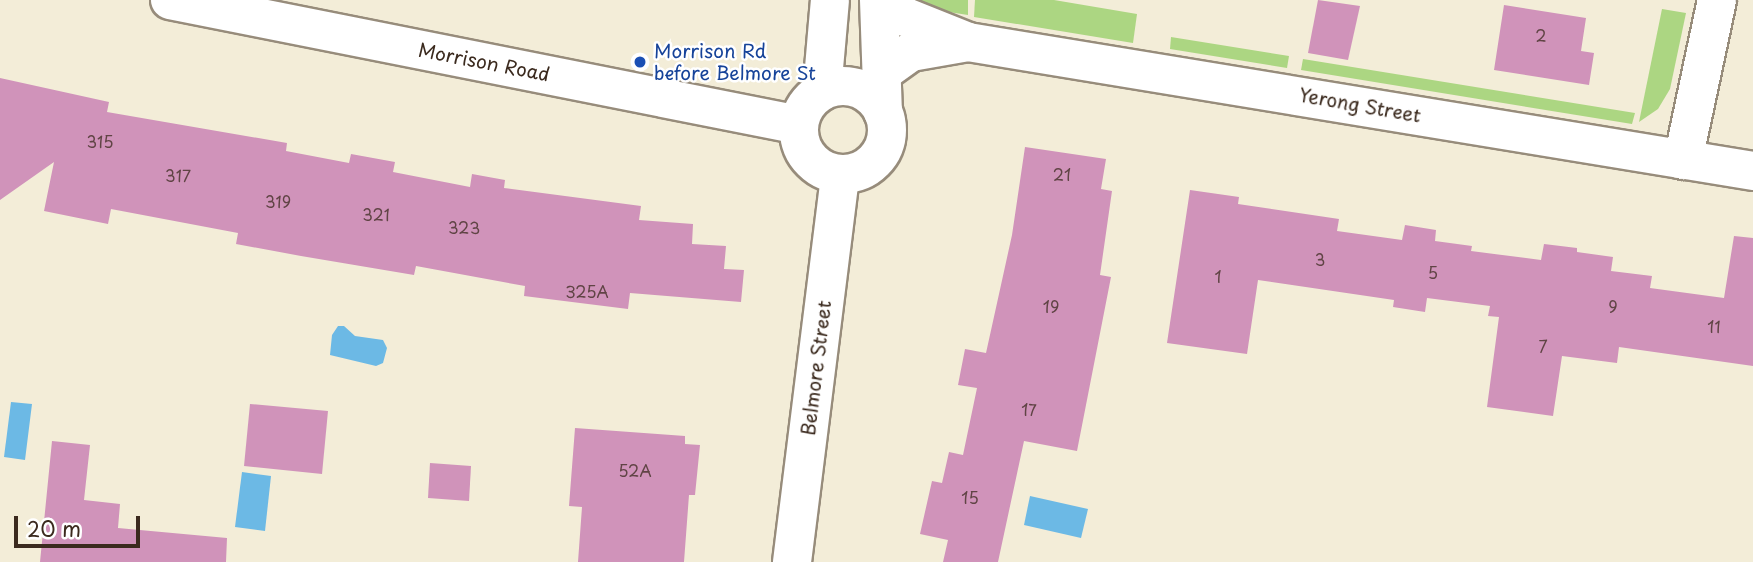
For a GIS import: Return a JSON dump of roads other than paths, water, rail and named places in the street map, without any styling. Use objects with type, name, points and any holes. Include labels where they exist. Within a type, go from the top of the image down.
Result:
[{"type":"street","name":"Morrison Road","points":[[170,0],[799,125]]},
{"type":"street","points":[[822,91],[830,0]]},
{"type":"street","points":[[1683,160],[1717,0]]},
{"type":"street","points":[[883,11],[883,112],[886,134],[879,155],[856,173],[841,174],[814,164],[805,153],[799,125],[807,106],[822,91],[835,86],[863,91],[876,100],[883,112]]},
{"type":"street","name":"Yerong Street","points":[[883,11],[903,16],[968,42],[1042,52],[1753,171]]},
{"type":"street","name":"Yerong Street","points":[[883,72],[911,51],[968,42]]},
{"type":"street","name":"Belmore Street","points":[[792,562],[841,174]]},
{"type":"water","points":[[338,326],[344,326],[355,336],[383,340],[387,348],[383,363],[376,366],[330,355],[332,335]]},
{"type":"water","points":[[11,402],[32,404],[25,460],[4,457]]},
{"type":"water","points":[[242,472],[271,476],[265,531],[235,527]]},
{"type":"water","points":[[1030,496],[1088,509],[1081,538],[1024,525]]},
{"type":"place","name":"Morrison Rd before Belmore St","points":[[640,62]]}]
